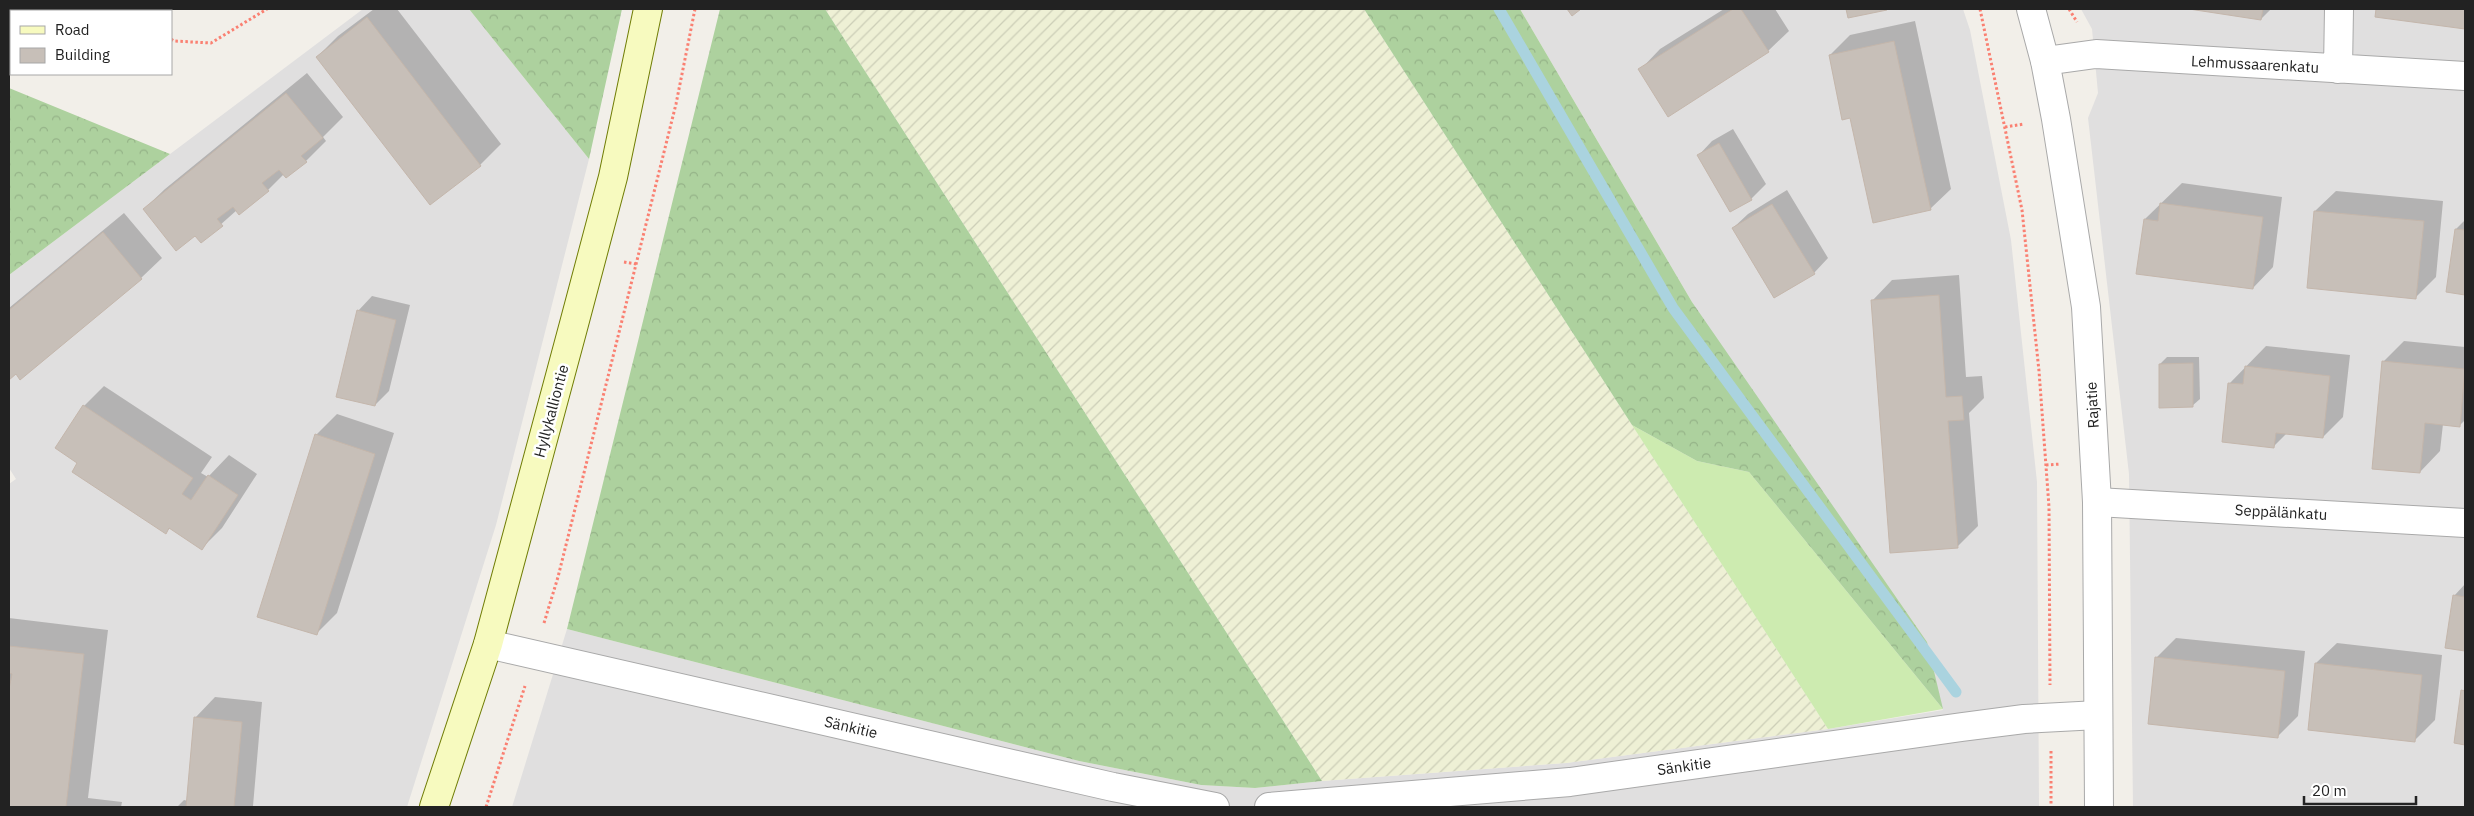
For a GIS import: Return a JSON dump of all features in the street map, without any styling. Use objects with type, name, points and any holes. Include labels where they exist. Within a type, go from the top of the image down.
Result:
[{"type":"main road","name":"Hyllykalliontie","points":[[434,807],[488,644],[613,177],[648,9]]},
{"type":"street","name":"Rajatie","points":[[2031,9],[2045,61],[2068,189],[2086,307],[2097,502],[2099,807]]},
{"type":"street","points":[[2338,69],[2339,9]]},
{"type":"street","name":"Lehmussaarenkatu","points":[[2045,61],[2096,54],[2465,76]]},
{"type":"street","name":"Seppälänkatu","points":[[2097,502],[2465,523]]},
{"type":"street","name":"Sänkitie","points":[[488,644],[1103,785],[1215,807]]},
{"type":"street","name":"Sänkitie","points":[[1269,807],[1570,782],[1962,727],[2098,715]]},
{"type":"path","points":[[172,40],[212,43],[267,9]]},
{"type":"path","points":[[486,807],[558,577],[676,104],[695,9]]},
{"type":"path","points":[[1980,9],[2022,210],[2039,371],[2049,506],[2051,807]]},
{"type":"shaded area","points":[[363,9],[469,9],[589,159],[496,525],[407,807],[9,807],[9,484],[16,479],[9,468],[9,275]]},
{"type":"shaded area","points":[[1520,9],[1963,9],[1970,30],[2011,240],[2037,482],[2039,807],[512,807],[567,629],[1079,761],[1201,785],[1255,788],[1322,781],[1566,763],[1828,729],[1943,710],[1692,302]]},
{"type":"shaded area","points":[[2081,9],[2465,9],[2465,807],[2133,807],[2129,474],[2088,118],[2098,93],[2092,29]]},
{"type":"green space","points":[[469,9],[622,9],[589,159]]},
{"type":"green space","points":[[720,9],[825,9],[1322,781],[1255,788],[1201,785],[1079,761],[567,629]]},
{"type":"green space","points":[[825,9],[1364,9],[1828,729],[1566,763],[1322,781]]},
{"type":"green space","points":[[1364,9],[1520,9],[1692,302],[1927,642],[1943,709],[1749,472],[1697,461],[1632,425]]},
{"type":"green space","points":[[9,88],[170,154],[9,275]]},
{"type":"green space","points":[[1632,425],[1697,461],[1749,472],[1943,709],[1828,729]]},
{"type":"building","points":[[1567,9],[1581,9],[1572,16]]},
{"type":"building","points":[[1733,9],[1741,9],[1769,52],[1668,117],[1638,69]]},
{"type":"building","points":[[1846,9],[1887,9],[1887,10],[1848,18]]},
{"type":"building","points":[[2189,9],[2263,9],[2261,20]]},
{"type":"building","points":[[2376,9],[2465,9],[2465,29],[2375,17]]},
{"type":"building","points":[[367,17],[481,166],[430,205],[316,57]]},
{"type":"building","points":[[1894,41],[1931,210],[1873,223],[1850,118],[1842,120],[1829,55]]},
{"type":"building","points":[[286,93],[323,138],[301,156],[307,162],[286,178],[279,170],[262,183],[269,191],[239,215],[233,207],[217,219],[223,226],[201,243],[195,236],[176,251],[143,209]]},
{"type":"building","points":[[1719,143],[1752,200],[1730,212],[1697,155]]},
{"type":"building","points":[[2160,203],[2263,217],[2253,289],[2136,274],[2144,219],[2158,221]]},
{"type":"building","points":[[1772,204],[1815,274],[1774,298],[1732,228]]},
{"type":"building","points":[[2314,211],[2424,221],[2416,299],[2307,288]]},
{"type":"building","points":[[2455,229],[2465,230],[2465,295],[2446,292]]},
{"type":"building","points":[[103,232],[142,279],[20,380],[16,374],[9,380],[9,310]]},
{"type":"building","points":[[1939,295],[1946,397],[1962,396],[1964,420],[1948,421],[1958,548],[1890,553],[1871,300]]},
{"type":"building","points":[[357,310],[396,320],[375,406],[336,397]]},
{"type":"building","points":[[2382,361],[2465,369],[2460,427],[2425,423],[2420,473],[2372,469]]},
{"type":"building","points":[[2193,363],[2193,407],[2159,408],[2159,364]]},
{"type":"building","points":[[2245,366],[2330,376],[2323,438],[2276,433],[2274,448],[2222,442],[2228,383],[2243,384]]},
{"type":"building","points":[[83,405],[193,478],[182,494],[191,500],[208,475],[238,495],[202,550],[169,528],[166,534],[72,472],[77,463],[55,448]]},
{"type":"building","points":[[315,434],[375,454],[317,635],[257,617]]},
{"type":"building","points":[[2453,595],[2465,597],[2465,651],[2445,648]]},
{"type":"building","points":[[9,646],[84,654],[66,807],[9,807],[9,689],[12,674],[9,673]]},
{"type":"building","points":[[2155,657],[2285,671],[2278,738],[2148,724]]},
{"type":"building","points":[[2315,663],[2422,675],[2415,742],[2308,730]]},
{"type":"building","points":[[2461,690],[2465,691],[2465,745],[2454,743]]},
{"type":"building","points":[[194,717],[242,722],[234,807],[186,807]]},
{"type":"waterway","points":[[1499,9],[1673,308],[1956,692]]}]
